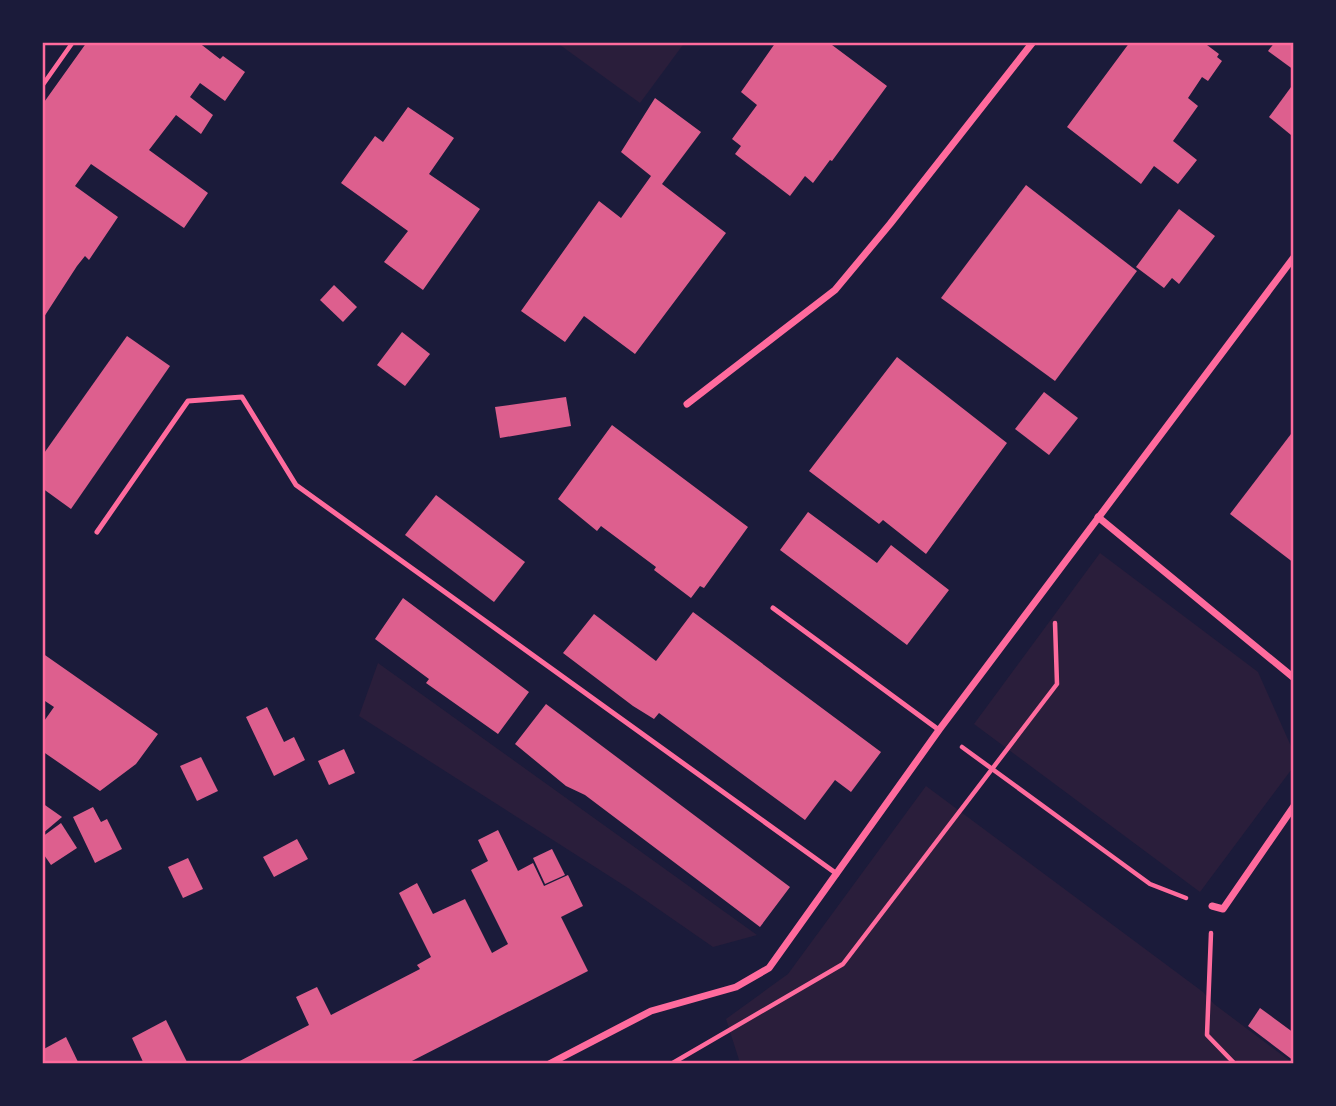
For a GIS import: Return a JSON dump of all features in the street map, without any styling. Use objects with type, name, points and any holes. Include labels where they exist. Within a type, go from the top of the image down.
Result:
[{"type":"street","points":[[687,404],[835,290],[1034,42]]},
{"type":"street","points":[[549,1064],[651,1011],[736,987],[769,968],[939,730],[1294,257]]},
{"type":"street","points":[[1098,516],[1294,678]]},
{"type":"street","points":[[1212,906],[1223,909],[1294,806]]},
{"type":"lane","points":[[97,532],[188,401],[242,397],[296,485],[837,874]]},
{"type":"lane","points":[[773,608],[939,730]]},
{"type":"path","points":[[42,86],[73,42]]},
{"type":"path","points":[[671,1064],[843,964],[1057,684],[1054,575]]},
{"type":"path","points":[[939,730],[1150,884],[1212,906],[1206,1035],[1235,1064]]},
{"type":"shaded area","points":[[556,42],[685,42],[640,103]]},
{"type":"shaded area","points":[[1100,553],[1258,672],[1294,753],[1294,766],[1200,892],[974,724]]},
{"type":"shaded area","points":[[378,663],[757,935],[713,947],[628,888],[359,716]]},
{"type":"shaded area","points":[[926,786],[1203,992],[1214,1004],[1294,1064],[740,1063],[726,1019],[788,974]]},
{"type":"building","points":[[87,42],[198,42],[220,59],[223,56],[245,72],[225,101],[200,83],[190,97],[213,115],[201,134],[176,115],[149,150],[208,193],[184,228],[91,164],[75,186],[118,217],[89,260],[85,256],[77,266],[42,320],[42,105]]},
{"type":"building","points":[[776,42],[828,42],[887,86],[813,183],[805,176],[790,196],[735,154],[741,146],[732,139],[757,105],[741,92]]},
{"type":"building","points":[[1130,42],[1203,42],[1219,54],[1217,57],[1222,61],[1208,81],[1202,77],[1188,98],[1198,106],[1173,141],[1197,160],[1178,184],[1154,166],[1141,184],[1067,127]]},
{"type":"building","points":[[1275,42],[1294,42],[1294,70],[1268,51]]},
{"type":"building","points":[[1294,83],[1294,131],[1291,135],[1269,117]]},
{"type":"building","points":[[655,98],[701,132],[662,184],[726,233],[635,354],[584,316],[565,342],[521,311],[599,201],[621,218],[651,176],[621,152]]},
{"type":"building","points":[[408,107],[454,138],[429,174],[480,209],[423,290],[384,262],[408,231],[341,183],[375,136],[383,142]]},
{"type":"building","points":[[1026,185],[1137,271],[1055,381],[941,298]]},
{"type":"building","points":[[1179,209],[1215,236],[1179,284],[1172,278],[1164,288],[1136,267]]},
{"type":"building","points":[[334,285],[357,307],[343,322],[320,300]]},
{"type":"building","points":[[402,332],[430,354],[405,386],[377,365]]},
{"type":"building","points":[[127,336],[170,366],[71,509],[42,488],[42,456]]},
{"type":"building","points":[[897,357],[1007,443],[926,554],[883,520],[879,524],[809,471]]},
{"type":"building","points":[[1044,392],[1078,418],[1049,455],[1015,429]]},
{"type":"building","points":[[566,397],[571,426],[500,438],[495,407]]},
{"type":"building","points":[[612,425],[748,527],[704,588],[700,586],[691,598],[654,570],[656,567],[601,526],[597,531],[558,499]]},
{"type":"building","points":[[1291,434],[1294,436],[1294,563],[1230,514]]},
{"type":"building","points":[[436,495],[525,562],[494,602],[405,535]]},
{"type":"building","points":[[808,512],[877,563],[891,545],[949,590],[907,645],[780,550]]},
{"type":"building","points":[[403,598],[529,692],[498,734],[426,683],[429,679],[375,639]]},
{"type":"building","points":[[693,612],[881,752],[851,792],[835,780],[805,820],[659,713],[654,719],[633,706],[563,653],[594,614],[656,661]]},
{"type":"building","points":[[42,653],[158,734],[136,764],[100,791],[42,751],[42,724],[54,707],[42,699]]},
{"type":"building","points":[[546,704],[790,887],[760,927],[585,795],[566,786],[515,744]]},
{"type":"building","points":[[267,707],[284,742],[294,737],[305,760],[274,776],[246,717]]},
{"type":"building","points":[[344,749],[355,773],[329,785],[318,761]]},
{"type":"building","points":[[201,757],[218,791],[197,801],[180,766]]},
{"type":"building","points":[[42,803],[62,817],[42,834]]},
{"type":"building","points":[[93,807],[101,822],[107,819],[122,849],[95,863],[73,817]]},
{"type":"building","points":[[61,823],[77,848],[51,865],[42,852],[42,837]]},
{"type":"building","points":[[498,830],[518,871],[533,863],[544,886],[568,875],[583,906],[561,917],[588,971],[406,1064],[234,1064],[309,1025],[296,997],[317,987],[331,1015],[420,969],[417,965],[431,957],[399,893],[417,883],[433,914],[465,899],[492,953],[508,944],[471,870],[488,861],[478,840]]},
{"type":"building","points":[[297,839],[308,859],[274,877],[263,857]]},
{"type":"building","points":[[552,849],[565,875],[545,884],[533,858]]},
{"type":"building","points":[[188,858],[203,889],[183,898],[168,867]]},
{"type":"building","points":[[1260,1008],[1294,1033],[1294,1061],[1248,1026]]},
{"type":"building","points":[[166,1020],[188,1064],[144,1064],[132,1038]]},
{"type":"building","points":[[66,1037],[79,1064],[42,1064],[42,1050]]}]
